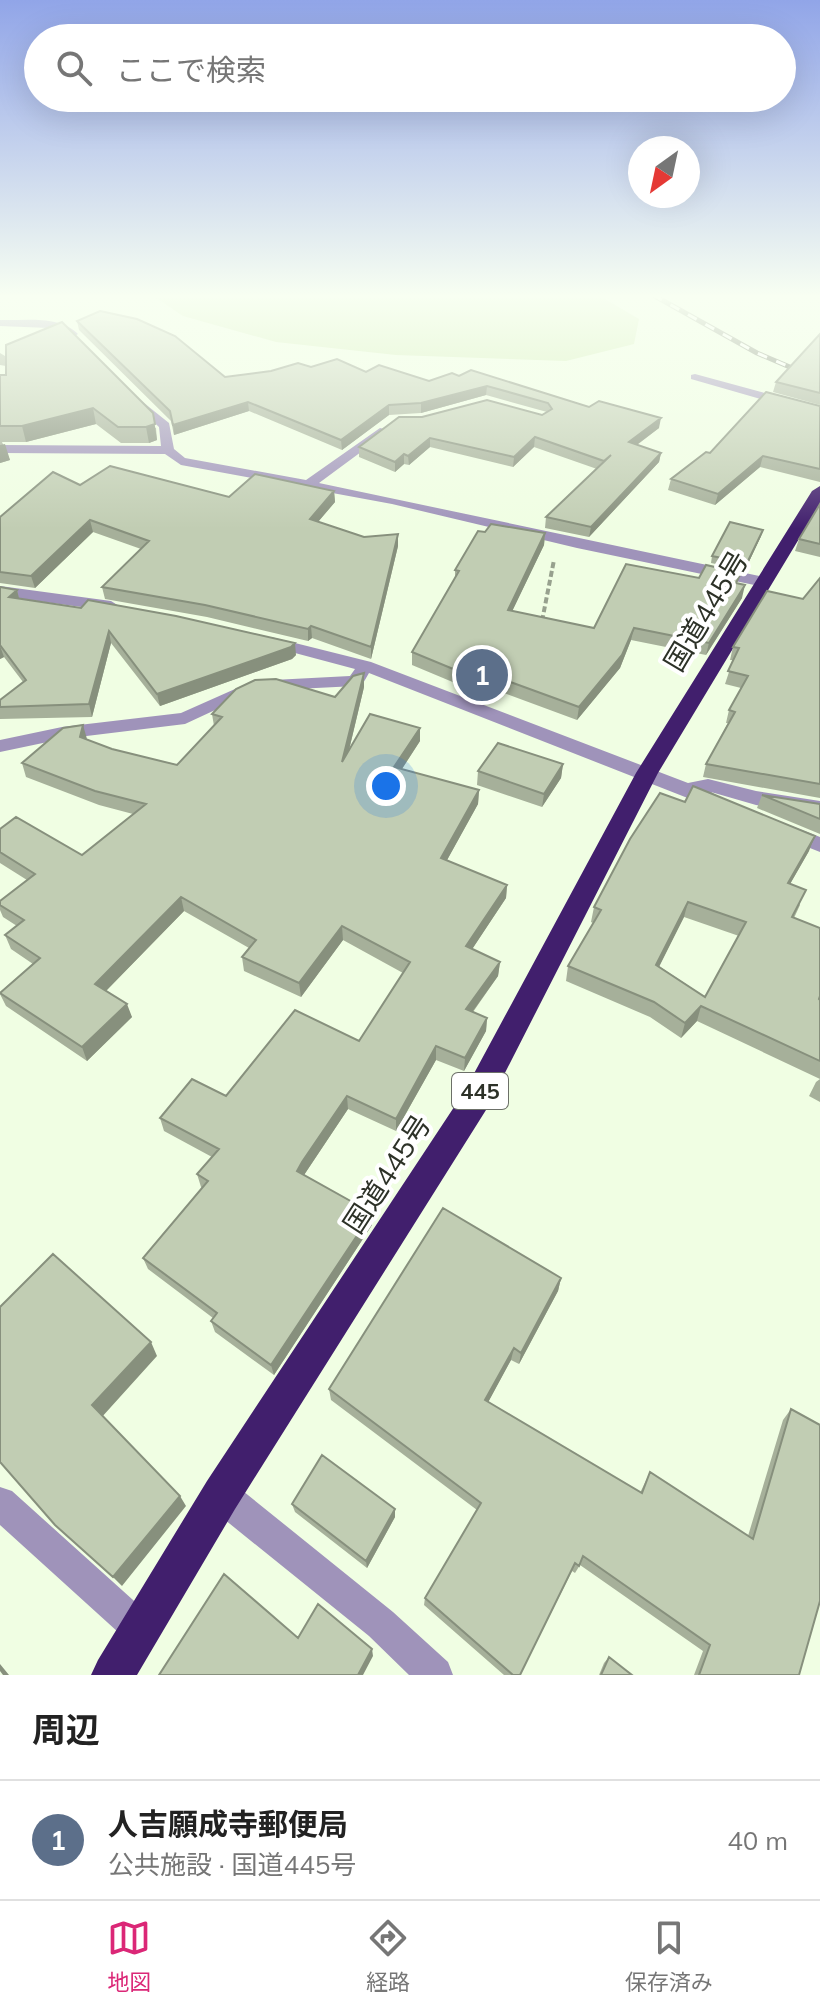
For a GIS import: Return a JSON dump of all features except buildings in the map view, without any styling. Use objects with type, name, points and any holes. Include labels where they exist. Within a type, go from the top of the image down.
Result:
[{"type":"highway","name":"国道445号","points":[[113,1675],[221,1495],[475,1101],[647,773],[819,494]]},
{"type":"street","points":[[695,377],[820,412]]},
{"type":"street","points":[[127,391],[165,426],[168,450]]},
{"type":"street","points":[[309,484],[395,420]]},
{"type":"street","points":[[0,449],[168,450],[181,461],[392,500],[557,539],[764,582]]},
{"type":"street","points":[[0,591],[135,611]]},
{"type":"street","points":[[250,637],[365,666],[647,773],[820,845]]},
{"type":"street","points":[[0,746],[62,733],[185,718],[253,686],[356,681],[365,666]]},
{"type":"street","points":[[686,789],[708,785],[756,798],[820,808]]},
{"type":"street","points":[[221,1495],[381,1624],[435,1675]]},
{"type":"street","points":[[0,1503],[141,1630]]},
{"type":"path","points":[[540,631],[557,539]]},
{"type":"railway","points":[[804,373],[820,380]]},
{"type":"place","name":"人吉願成寺郵便局","points":[[482,675]]}]
